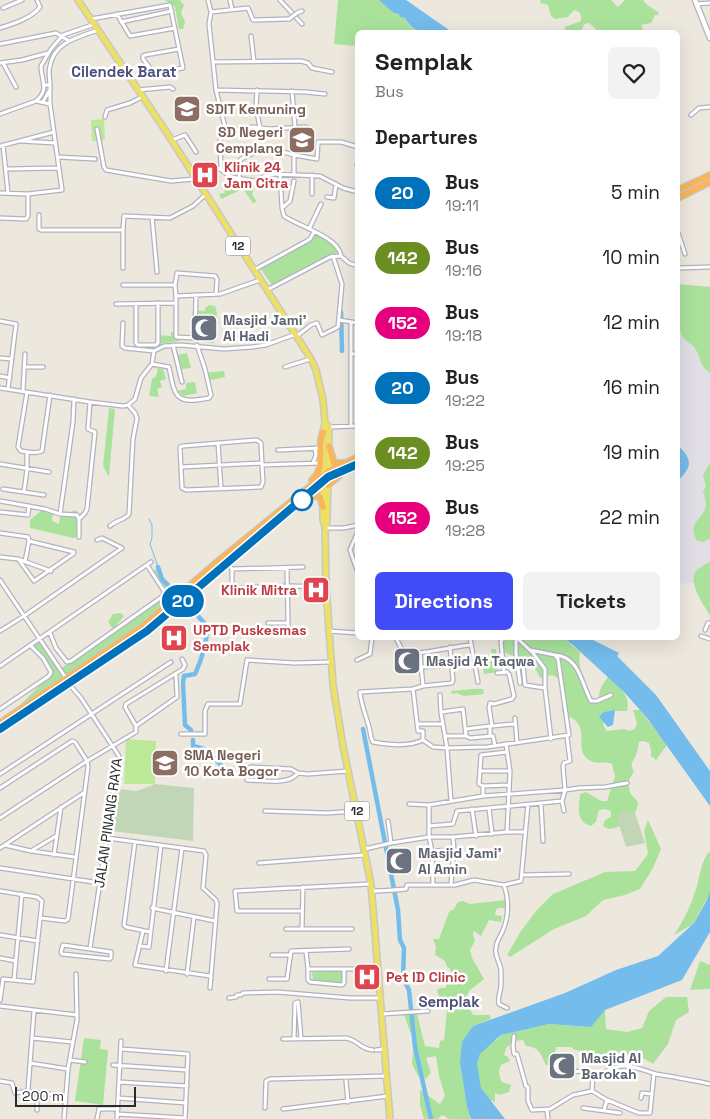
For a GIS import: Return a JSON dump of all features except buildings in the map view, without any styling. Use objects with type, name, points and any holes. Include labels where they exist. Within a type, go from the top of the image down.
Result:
[{"type":"highway","points":[[680,189],[710,174]]},
{"type":"highway","points":[[680,197],[710,182]]},
{"type":"highway","points":[[0,724],[147,631],[217,562],[289,503],[317,476],[320,470],[322,463],[317,448],[325,427]]},
{"type":"highway","points":[[329,446],[334,462],[340,464],[347,463]]},
{"type":"highway","points":[[289,503],[355,459]]},
{"type":"highway","points":[[173,606],[326,478],[336,477],[355,466]]},
{"type":"highway","points":[[308,495],[320,497],[323,507]]},
{"type":"highway","points":[[0,729],[67,681]]},
{"type":"main road","name":"12","points":[[78,0],[172,141],[296,335],[316,370],[323,400],[325,427],[329,446],[323,520],[325,527],[326,587],[331,662],[343,746],[366,852],[372,891],[390,1119]]},
{"type":"main road","name":"12","points":[[325,427],[322,463],[326,478],[327,520],[325,527]]},
{"type":"street","points":[[3,8],[22,0]]},
{"type":"street","points":[[0,28],[36,11],[40,7],[37,0]]},
{"type":"street","points":[[208,0],[211,12],[209,24],[216,90],[226,131],[220,140],[222,164],[220,169]]},
{"type":"street","points":[[230,0],[232,9]]},
{"type":"street","points":[[280,0],[302,24]]},
{"type":"street","points":[[710,3],[696,2],[710,38]]},
{"type":"street","points":[[0,114],[36,101],[41,97],[45,85],[41,66],[48,53],[63,35],[84,29],[117,14],[169,5],[172,11],[183,68],[154,73],[143,59],[145,55],[179,49]]},
{"type":"street","points":[[211,12],[249,9],[253,20],[289,19],[297,12],[302,11]]},
{"type":"street","points":[[121,22],[172,11]]},
{"type":"street","points":[[117,14],[127,33],[132,36],[175,28]]},
{"type":"street","points":[[0,193],[28,194],[62,190],[50,104],[49,66],[58,49],[69,40],[86,34],[95,24]]},
{"type":"street","points":[[84,29],[86,34]]},
{"type":"street","points":[[0,44],[56,33],[63,35],[69,40]]},
{"type":"street","points":[[251,36],[254,62]]},
{"type":"street","points":[[16,87],[1,63],[48,53]]},
{"type":"street","points":[[213,62],[301,61],[308,62],[312,68],[332,72]]},
{"type":"street","points":[[41,66],[49,66]]},
{"type":"street","points":[[45,85],[50,85]]},
{"type":"street","points":[[43,102],[50,85]]},
{"type":"street","points":[[138,90],[170,87],[173,89]]},
{"type":"street","points":[[216,90],[326,94]]},
{"type":"street","points":[[257,90],[256,106],[260,128]]},
{"type":"street","points":[[292,92],[295,127]]},
{"type":"street","points":[[105,118],[108,109],[130,103],[142,97]]},
{"type":"street","points":[[36,101],[50,104]]},
{"type":"street","points":[[691,115],[699,108],[710,107]]},
{"type":"street","points":[[226,131],[253,127],[306,127]]},
{"type":"street","points":[[97,128],[104,168],[106,170],[171,181],[194,177],[200,172],[220,169],[231,177],[254,181],[265,176],[294,173],[322,176],[336,184],[355,191]]},
{"type":"street","points":[[8,193],[7,169],[2,145],[54,132]]},
{"type":"street","points":[[172,141],[185,135],[196,152]]},
{"type":"street","points":[[17,141],[55,143]]},
{"type":"street","points":[[239,179],[240,160],[246,156],[272,150],[317,159],[318,142],[341,142],[355,146]]},
{"type":"street","points":[[294,155],[294,173]]},
{"type":"street","points":[[58,158],[95,158]]},
{"type":"street","points":[[7,169],[58,168]]},
{"type":"street","points":[[280,174],[284,216],[329,239],[341,252],[341,256],[355,265]]},
{"type":"street","points":[[312,175],[312,194]]},
{"type":"street","points":[[282,208],[290,201],[294,180]]},
{"type":"street","points":[[327,197],[334,198],[336,184]]},
{"type":"street","points":[[0,218],[28,218],[28,194]]},
{"type":"street","points":[[123,268],[122,230],[124,216],[173,216],[192,206],[205,195]]},
{"type":"street","points":[[308,229],[321,204]]},
{"type":"street","points":[[39,215],[39,229],[41,230],[122,230]]},
{"type":"street","points":[[152,217],[156,272]]},
{"type":"street","points":[[254,270],[310,239],[314,232]]},
{"type":"street","points":[[680,239],[685,254]]},
{"type":"street","points":[[267,290],[333,256],[341,256]]},
{"type":"street","points":[[123,323],[122,346],[125,348],[154,351],[158,348],[173,345],[197,345],[224,349],[266,345],[296,335],[311,325],[318,323],[323,335],[338,327],[341,320],[338,313],[342,284],[333,256]]},
{"type":"street","points":[[680,268],[710,266]]},
{"type":"street","points":[[196,295],[195,338],[176,337],[176,273],[215,276],[217,278],[216,294]]},
{"type":"street","points":[[176,296],[216,294],[260,280]]},
{"type":"street","points":[[123,286],[175,285]]},
{"type":"street","points":[[136,304],[136,343],[138,345],[156,345],[158,343],[158,303]]},
{"type":"street","points":[[116,304],[176,303]]},
{"type":"street","points":[[341,320],[355,323]]},
{"type":"street","points":[[0,321],[16,324],[8,389]]},
{"type":"street","points":[[350,426],[351,322]]},
{"type":"street","points":[[173,345],[182,382]]},
{"type":"street","points":[[152,364],[169,367],[172,387],[178,396],[191,401],[209,398],[211,395],[197,345]]},
{"type":"street","points":[[0,389],[25,391],[90,402],[128,405],[135,399],[141,378],[152,364],[154,351]]},
{"type":"street","points":[[25,354],[25,391],[18,447],[20,451],[40,453],[42,451],[50,395]]},
{"type":"street","points":[[0,358],[12,359]]},
{"type":"street","points":[[285,367],[311,359]]},
{"type":"street","points":[[24,367],[44,367]]},
{"type":"street","points":[[0,376],[10,378]]},
{"type":"street","points":[[60,514],[73,422],[74,399]]},
{"type":"street","points":[[79,519],[87,509],[93,458],[95,432],[89,430],[88,427],[90,402]]},
{"type":"street","points":[[110,526],[129,514],[133,440],[137,418],[136,412],[128,405]]},
{"type":"street","points":[[325,427],[355,426]]},
{"type":"street","points":[[260,441],[263,482],[261,486],[183,489],[181,446],[218,443],[260,441]]},
{"type":"street","points":[[218,443],[221,488]]},
{"type":"street","points":[[278,450],[317,448],[313,464]]},
{"type":"street","points":[[24,492],[27,452]]},
{"type":"street","points":[[181,467],[322,463]]},
{"type":"street","points":[[0,464],[49,472]]},
{"type":"street","points":[[3,489],[44,495]]},
{"type":"street","points":[[0,501],[45,509],[60,514],[77,515],[79,519],[79,537]]},
{"type":"street","points":[[0,512],[28,515],[29,506]]},
{"type":"street","points":[[325,527],[344,528],[355,526]]},
{"type":"street","points":[[0,533],[28,537],[29,541],[74,552],[36,581],[33,581],[19,560]]},
{"type":"street","points":[[0,630],[24,616],[122,548],[102,538],[97,540]]},
{"type":"street","points":[[355,538],[350,550],[355,564]]},
{"type":"street","points":[[25,562],[29,541]]},
{"type":"street","points":[[0,557],[19,560],[51,571]]},
{"type":"street","points":[[0,666],[152,562]]},
{"type":"street","points":[[227,562],[232,569],[232,588],[326,587]]},
{"type":"street","points":[[50,633],[56,648],[67,662],[71,661],[163,596],[164,591],[147,565]]},
{"type":"street","points":[[232,569],[303,567]]},
{"type":"street","points":[[287,568],[288,629]]},
{"type":"street","name":"JALAN PINANG RAYA","points":[[0,580],[119,756],[90,948]]},
{"type":"street","points":[[268,623],[288,623]]},
{"type":"street","points":[[705,630],[710,623]]},
{"type":"street","points":[[328,631],[355,632]]},
{"type":"street","points":[[700,636],[710,639]]},
{"type":"street","points":[[357,660],[370,654],[372,640]]},
{"type":"street","points":[[397,640],[404,654],[420,654],[450,647],[471,645]]},
{"type":"street","points":[[470,640],[478,682]]},
{"type":"street","points":[[501,640],[504,673]]},
{"type":"street","points":[[517,640],[516,653],[520,683]]},
{"type":"street","points":[[519,640],[542,662],[545,669],[545,688],[551,739]]},
{"type":"street","points":[[0,708],[49,676],[51,672],[43,658],[31,646]]},
{"type":"street","points":[[423,740],[412,744],[373,742],[361,702],[360,692],[414,689],[423,686],[452,683],[450,647]]},
{"type":"street","points":[[530,650],[562,656],[573,662],[591,701],[597,701],[610,695]]},
{"type":"street","points":[[420,654],[423,686]]},
{"type":"street","points":[[554,655],[559,663],[570,734],[567,737],[570,761],[564,763],[563,766],[565,790],[562,801],[564,811]]},
{"type":"street","points":[[0,818],[87,761],[136,732],[136,726],[125,707],[126,704],[184,670],[185,665],[182,659]]},
{"type":"street","points":[[181,734],[205,734],[205,710],[208,704],[240,704],[247,660],[295,663],[331,662]]},
{"type":"street","points":[[0,774],[171,662]]},
{"type":"street","points":[[422,667],[451,665]]},
{"type":"street","points":[[523,665],[525,685],[545,688]]},
{"type":"street","points":[[490,736],[490,703],[494,704],[514,698],[511,676],[508,673],[497,674]]},
{"type":"street","points":[[136,726],[177,697],[176,675]]},
{"type":"street","points":[[414,689],[418,731],[423,731],[423,740]]},
{"type":"street","points":[[440,695],[446,736],[451,801]]},
{"type":"street","points":[[442,712],[463,710],[466,736]]},
{"type":"street","points":[[515,718],[517,743]]},
{"type":"street","points":[[417,724],[443,724]]},
{"type":"street","points":[[466,728],[514,724]]},
{"type":"street","points":[[446,736],[466,736],[470,738],[493,736],[495,746]]},
{"type":"street","points":[[423,740],[433,747],[447,748],[487,747],[567,737]]},
{"type":"street","points":[[0,788],[72,741],[75,742],[87,761],[85,792],[67,920],[41,918]]},
{"type":"street","points":[[506,744],[510,771],[507,832]]},
{"type":"street","points":[[487,747],[488,754]]},
{"type":"street","points":[[507,752],[480,755],[479,784],[483,786],[510,785]]},
{"type":"street","points":[[298,773],[293,779],[288,780],[247,780],[248,769],[251,767],[291,769],[298,773],[308,774],[348,771]]},
{"type":"street","points":[[480,771],[510,771]]},
{"type":"street","points":[[409,804],[429,805],[483,796],[627,783]]},
{"type":"street","points":[[483,786],[483,796]]},
{"type":"street","points":[[0,848],[85,792]]},
{"type":"street","points":[[429,826],[452,825],[455,822],[456,811],[562,801]]},
{"type":"street","points":[[372,891],[406,889],[409,884],[451,884],[482,880],[504,885],[521,882],[528,804]]},
{"type":"street","points":[[541,804],[543,841]]},
{"type":"street","points":[[429,805],[429,837],[432,851],[433,884]]},
{"type":"street","points":[[54,855],[61,807]]},
{"type":"street","points":[[489,808],[492,834]]},
{"type":"street","points":[[472,809],[476,836]]},
{"type":"street","points":[[265,811],[326,813],[357,811]]},
{"type":"street","points":[[388,821],[390,843]]},
{"type":"street","points":[[259,863],[366,852],[390,843],[429,837],[524,832]]},
{"type":"street","points":[[31,851],[56,836]]},
{"type":"street","points":[[451,884],[454,850],[453,837]]},
{"type":"street","points":[[107,838],[204,851],[206,855],[203,888],[216,900],[217,904],[210,988]]},
{"type":"street","points":[[135,842],[124,925],[150,932]]},
{"type":"street","points":[[5,846],[75,857]]},
{"type":"street","points":[[140,946],[149,947],[152,908],[161,846]]},
{"type":"street","points":[[166,971],[182,848]]},
{"type":"street","points":[[432,851],[454,850]]},
{"type":"street","points":[[0,868],[100,883]]},
{"type":"street","points":[[522,875],[570,874]]},
{"type":"street","points":[[302,911],[238,911],[235,893],[237,890],[371,884]]},
{"type":"street","points":[[504,885],[508,911],[505,925],[495,949],[496,958],[501,969],[499,1004],[507,1008]]},
{"type":"street","points":[[302,929],[303,887]]},
{"type":"street","points":[[0,891],[41,899],[41,918],[33,982],[2,980],[0,1000]]},
{"type":"street","points":[[14,980],[22,894]]},
{"type":"street","points":[[152,908],[215,922]]},
{"type":"street","points":[[187,974],[194,917]]},
{"type":"street","points":[[286,929],[352,929]]},
{"type":"street","points":[[143,931],[135,965],[210,976]]},
{"type":"street","points":[[0,935],[38,941]]},
{"type":"street","points":[[63,945],[90,948],[112,952],[112,958],[80,957],[62,954],[61,952],[63,945]]},
{"type":"street","points":[[269,979],[287,981],[291,951],[349,949]]},
{"type":"street","points":[[306,951],[308,980],[310,982],[342,985],[344,982],[344,969]]},
{"type":"street","points":[[272,955],[289,955]]},
{"type":"street","points":[[0,958],[16,961]]},
{"type":"street","points":[[308,969],[378,969]]},
{"type":"street","points":[[64,1119],[68,1069],[77,1016],[76,974]]},
{"type":"street","points":[[229,998],[242,995],[243,993],[277,992],[350,998],[381,998]]},
{"type":"street","points":[[294,1039],[295,1003],[297,1001],[301,1038]]},
{"type":"street","points":[[0,1006],[77,1016]]},
{"type":"street","points":[[29,1091],[34,1010]]},
{"type":"street","points":[[382,1014],[428,1011]]},
{"type":"street","points":[[514,1036],[514,1054],[517,1054],[528,1088],[530,1107],[534,1110],[547,1110],[573,1095],[592,1091],[607,1100],[639,1113],[651,1115],[654,1073]]},
{"type":"street","points":[[32,1038],[72,1042]]},
{"type":"street","points":[[282,1039],[350,1039],[361,1047],[375,1050],[385,1049]]},
{"type":"street","points":[[121,1041],[117,1117],[185,1119],[187,1054],[121,1049]]},
{"type":"street","points":[[70,1060],[85,1062]]},
{"type":"street","points":[[30,1063],[68,1069]]},
{"type":"street","points":[[113,1065],[187,1070]]},
{"type":"street","points":[[567,1072],[584,1071],[585,1075],[593,1075],[623,1066],[710,1084]]},
{"type":"street","points":[[592,1091],[593,1075]]},
{"type":"street","points":[[266,1108],[266,1081],[270,1078],[387,1076]]},
{"type":"street","points":[[0,1081],[12,1084],[15,1093],[29,1091],[65,1096]]},
{"type":"street","points":[[346,1081],[348,1102]]},
{"type":"street","points":[[119,1082],[187,1086]]},
{"type":"street","points":[[37,1110],[37,1101],[42,1093]]},
{"type":"street","points":[[641,1098],[642,1093],[652,1094]]},
{"type":"street","points":[[284,1109],[389,1096]]},
{"type":"street","points":[[118,1098],[186,1103]]},
{"type":"street","points":[[604,1110],[607,1100]]},
{"type":"street","points":[[584,1108],[620,1113]]},
{"type":"street","points":[[97,1119],[99,1109],[118,1109]]},
{"type":"street","points":[[547,1110],[548,1119]]},
{"type":"shaded area","points":[[680,294],[710,322],[710,581],[680,584],[680,476],[688,458],[680,441]]},
{"type":"green space","points":[[165,0],[180,0],[184,5],[181,13],[185,21],[183,29],[179,29],[175,7]]},
{"type":"green space","points":[[338,0],[379,0],[405,18],[409,25],[415,30],[355,30],[355,46],[334,44]]},
{"type":"green space","points":[[540,0],[611,0],[618,7],[625,0],[643,0],[658,12],[659,15],[655,15],[651,23],[641,25],[643,30],[596,30],[589,23],[584,24],[582,30],[564,30],[565,27],[581,21],[579,12],[574,10],[568,17],[555,19],[551,16],[548,5],[541,3]]},
{"type":"green space","points":[[104,119],[105,140],[92,141],[91,120]]},
{"type":"green space","points":[[230,179],[249,185],[251,182],[255,182],[256,185],[252,194],[257,202],[253,203],[243,189],[221,199],[219,194],[225,193],[224,188]]},
{"type":"green space","points":[[314,234],[330,241],[339,252],[272,285],[260,268],[310,240]]},
{"type":"green space","points":[[680,284],[710,287],[710,373],[701,363],[694,347],[684,339],[681,332]]},
{"type":"green space","points":[[209,305],[215,306],[217,313],[214,343],[203,342],[212,324],[205,317],[197,315],[197,318],[202,318],[195,328],[198,334],[195,336],[191,335],[193,310],[205,311],[205,308]]},
{"type":"green space","points":[[171,332],[181,337],[180,341],[157,344],[157,335],[171,336]]},
{"type":"green space","points":[[187,353],[191,368],[181,369],[178,355]]},
{"type":"green space","points":[[153,367],[163,369],[166,379],[160,381],[162,387],[157,389],[159,397],[149,396],[152,379],[156,376],[158,369]]},
{"type":"green space","points":[[224,371],[225,377],[206,381],[204,373]]},
{"type":"green space","points":[[195,382],[197,393],[184,396],[177,391],[186,389],[186,383]]},
{"type":"green space","points":[[109,408],[115,409],[109,477],[103,466]]},
{"type":"green space","points":[[710,463],[710,539],[703,542],[697,541],[694,529],[705,509],[706,502],[703,492],[706,486],[703,475]]},
{"type":"green space","points":[[42,510],[53,513],[52,521],[59,524],[60,515],[70,516],[73,510],[77,511],[79,517],[76,522],[79,536],[73,538],[30,528],[30,520]]},
{"type":"green space","points":[[710,562],[710,615],[697,593],[694,575],[696,571]]},
{"type":"green space","points":[[158,567],[162,579],[179,596],[171,603],[175,608],[147,631],[0,729],[0,719],[3,722],[49,676],[51,670],[31,646],[40,640],[59,669],[72,662],[166,597],[167,594],[153,572]]},
{"type":"green space","points":[[121,613],[124,616],[113,629],[108,622],[113,614]]},
{"type":"green space","points":[[503,640],[565,640],[580,652],[582,676],[592,699],[598,699],[601,687],[608,677],[626,695],[627,711],[608,711],[604,716],[603,723],[607,731],[624,729],[629,731],[635,729],[637,723],[633,710],[640,710],[667,745],[656,760],[651,756],[649,743],[639,742],[632,764],[634,771],[628,782],[630,793],[638,802],[637,808],[625,824],[609,829],[603,826],[605,820],[611,817],[611,811],[605,809],[599,810],[596,822],[591,826],[582,821],[579,813],[580,794],[586,792],[601,801],[607,801],[615,776],[612,764],[593,762],[583,755],[578,724],[562,712],[564,686],[562,682],[552,675],[540,678],[534,666],[527,660],[507,654],[501,648]]},
{"type":"green space","points":[[491,649],[496,649],[498,672],[484,674],[482,663],[493,661]]},
{"type":"green space","points":[[483,689],[484,694],[464,696],[457,693],[452,694],[451,691]]},
{"type":"green space","points":[[126,739],[156,741],[155,784],[124,784]]},
{"type":"green space","points":[[155,784],[194,788],[193,841],[112,831],[119,789],[137,791]]},
{"type":"green space","points":[[622,811],[635,813],[645,843],[626,847],[617,819]]},
{"type":"green space","points":[[648,820],[661,849],[653,868],[640,889],[603,900],[586,916],[554,929],[510,957],[507,955],[521,931],[536,911],[553,894],[605,872],[635,871],[648,854],[644,831]]},
{"type":"green space","points":[[710,851],[710,898],[707,899],[693,924],[674,935],[691,904],[702,865]]},
{"type":"green space","points":[[506,900],[507,908],[498,908],[496,910],[495,915],[502,916],[501,922],[489,920],[481,936],[474,931],[475,941],[470,950],[472,958],[484,979],[469,991],[465,999],[473,1015],[490,1015],[491,1019],[473,1026],[460,1063],[467,1107],[471,1119],[449,1119],[442,1115],[438,1119],[424,1119],[420,1106],[420,1090],[440,1104],[445,1096],[436,1056],[426,1058],[431,1073],[426,1079],[418,1076],[412,1064],[414,1037],[410,1032],[404,1014],[417,1014],[425,1046],[439,1048],[440,1041],[444,1040],[447,1010],[441,1003],[437,990],[446,988],[446,980],[453,979],[454,975],[451,973],[450,968],[447,967],[445,961],[435,955],[436,947],[433,939],[439,939],[449,912],[454,909],[458,902],[463,901],[470,904]]},
{"type":"green space","points":[[700,961],[710,965],[710,989],[690,990]]},
{"type":"green space","points":[[341,970],[343,982],[341,984],[313,982],[312,972]]},
{"type":"green space","points":[[666,997],[687,997],[689,1012],[676,1020],[668,1044],[653,1064],[630,1054],[614,1052],[612,1057],[597,1056],[571,1047],[556,1047],[555,1054],[552,1055],[555,1060],[554,1066],[546,1065],[537,1050],[526,1046],[523,1040],[514,1041],[506,1048],[504,1055],[510,1061],[501,1065],[499,1071],[502,1082],[511,1085],[509,1092],[499,1095],[495,1093],[495,1102],[480,1096],[477,1072],[478,1058],[486,1046],[493,1040],[496,1041],[501,1035],[549,1024],[590,1027],[605,1010],[606,1029],[627,1032],[642,1028],[649,1011]]},
{"type":"green space","points":[[84,1038],[101,1040],[100,1049],[108,1050],[103,1105],[75,1101]]},
{"type":"water","points":[[379,0],[406,0],[449,30],[417,30],[405,18],[394,13]]},
{"type":"water","points":[[680,447],[689,463],[686,472],[680,479]]},
{"type":"water","points":[[566,640],[593,640],[619,653],[617,656],[656,695],[710,771],[710,806],[647,718],[625,693]]},
{"type":"water","points":[[615,710],[613,725],[608,727],[599,717],[604,712]]},
{"type":"water","points":[[710,891],[710,932],[682,980],[605,1010],[591,1027],[549,1024],[501,1035],[480,1054],[477,1064],[481,1088],[505,1119],[471,1119],[467,1107],[460,1063],[462,1042],[473,1026],[565,993],[616,970],[658,956],[694,923]]},
{"type":"waterway","points":[[341,312],[342,351]]},
{"type":"waterway","points":[[149,519],[152,525],[150,544],[158,567]]},
{"type":"waterway","points":[[158,567],[162,579],[177,594]]},
{"type":"waterway","points":[[187,604],[207,626],[204,651],[195,674],[184,676],[185,725],[191,730]]},
{"type":"waterway","points":[[363,729],[398,910],[400,940],[404,948],[403,978],[409,990],[415,1047],[431,1119]]},
{"type":"waterway","points":[[193,740],[193,746],[204,749],[226,770]]},
{"type":"bus line","name":"20","points":[[0,729],[147,631],[328,477],[355,466]]},
{"type":"place","name":"SDIT Kemuning","points":[[187,109]]},
{"type":"place","name":"SD Negeri Cemplang","points":[[302,140]]},
{"type":"place","name":"Klinik 24 Jam Citra","points":[[205,175]]},
{"type":"place","name":"Masjid Jami' Al Hadi","points":[[204,328]]},
{"type":"place","name":"Klinik Mitra","points":[[316,590]]},
{"type":"place","name":"UPTD Puskesmas Semplak","points":[[174,638]]},
{"type":"place","name":"Masjid At Taqwa","points":[[407,661]]},
{"type":"place","name":"SMA Negeri 10 Kota Bogor","points":[[165,763]]},
{"type":"place","name":"Masjid Jami' Al Amin","points":[[399,861]]},
{"type":"place","name":"Pet ID Clinic","points":[[367,977]]},
{"type":"place","name":"Masjid Al Barokah","points":[[562,1066]]},
{"type":"district","name":"Cilendek Barat","points":[[124,71]]},
{"type":"district","name":"Semplak","points":[[449,1001]]}]
